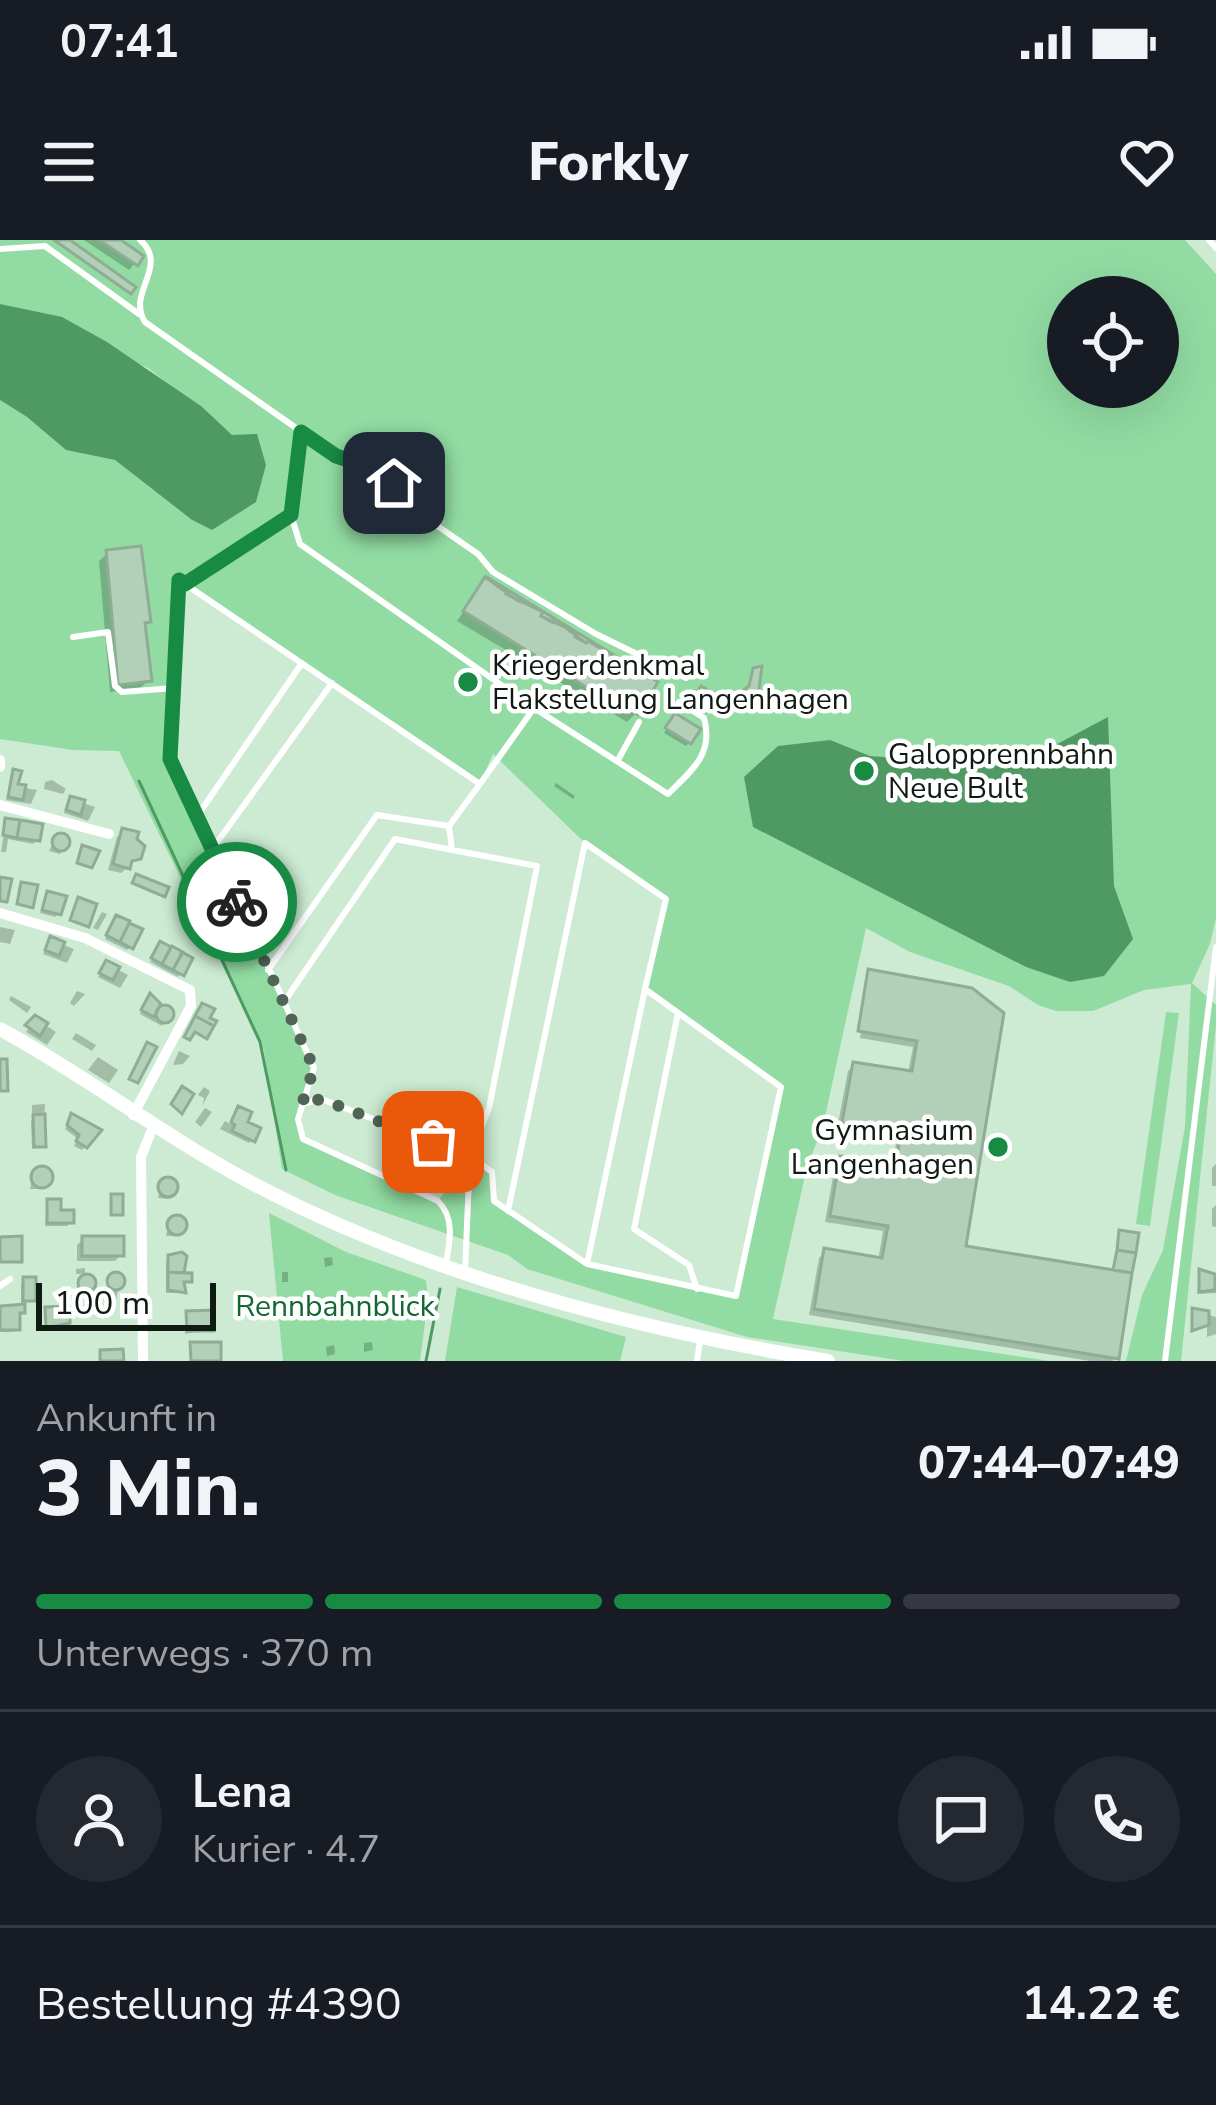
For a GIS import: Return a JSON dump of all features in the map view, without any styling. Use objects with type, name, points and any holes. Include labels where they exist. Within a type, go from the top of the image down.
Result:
[{"type":"street","points":[[0,805],[109,834]]},
{"type":"street","points":[[0,913],[86,938],[190,990],[191,1006],[133,1114]]},
{"type":"street","points":[[0,1029],[153,1127],[351,1232],[464,1271],[700,1339],[828,1361]]},
{"type":"street","points":[[143,1361],[141,1156],[153,1127]]},
{"type":"lane","points":[[139,314],[153,266],[140,240]]},
{"type":"lane","points":[[1209,240],[1216,248]]},
{"type":"lane","points":[[0,249],[45,247],[336,456],[368,466],[394,483],[398,498],[478,554],[493,572],[596,634],[686,678]]},
{"type":"lane","points":[[301,432],[291,515],[300,544],[534,708],[668,794],[705,755],[709,734],[704,718],[679,702]]},
{"type":"lane","points":[[185,584],[291,515]]},
{"type":"lane","points":[[446,1265],[450,1228],[445,1208],[422,1192],[303,1139],[298,1119],[314,1068],[170,759],[179,580],[480,784]]},
{"type":"lane","points":[[74,637],[108,632],[115,686],[122,692],[174,688]]},
{"type":"lane","points":[[198,815],[302,663]]},
{"type":"lane","points":[[212,848],[332,683]]},
{"type":"lane","points":[[452,850],[449,826],[534,708]]},
{"type":"lane","points":[[618,760],[640,722]]},
{"type":"lane","points":[[268,970],[377,815],[449,826]]},
{"type":"lane","points":[[284,1002],[395,839],[537,866],[490,1108],[470,1156],[464,1271]]},
{"type":"lane","points":[[508,1211],[585,843],[666,898],[587,1264]]},
{"type":"lane","points":[[1165,1361],[1216,946]]},
{"type":"lane","points":[[302,1104],[321,1099],[470,1156],[492,1172],[494,1201],[587,1264],[736,1296],[782,1087],[645,989]]},
{"type":"lane","points":[[678,1013],[634,1229],[689,1265],[697,1289]]},
{"type":"lane","points":[[0,1286],[10,1279]]},
{"type":"lane","points":[[697,1361],[700,1339]]},
{"type":"green space","name":"Galopprennbahn Neue Bult","points":[[0,240],[1185,240],[1216,274],[1216,918],[1192,983],[1216,1005],[1216,1025],[1181,1361],[1126,1361],[1142,1295],[1163,1250],[1185,1127],[1191,984],[1144,990],[1093,1011],[1056,1011],[1009,986],[910,952],[866,928],[823,1126],[807,1167],[773,1319],[1049,1361],[904,1361],[747,1337],[527,1269],[508,1255],[335,1195],[282,1169],[264,1051],[119,751],[73,750],[0,739],[0,400],[66,450],[115,460],[212,530],[232,435],[148,368],[0,304]],"holes":[[[179,582],[480,784],[493,754],[585,843],[665,898],[645,989],[781,1087],[736,1296],[587,1264],[494,1201],[492,1172],[470,1156],[438,1201],[303,1139],[298,1119],[314,1068],[170,759]]]},
{"type":"green space","points":[[1166,1012],[1179,1013],[1150,1226],[1136,1224]]},
{"type":"green space","name":"Rennbahnblick","points":[[269,1213],[346,1252],[426,1280],[420,1361],[283,1361]]},
{"type":"green space","points":[[457,1287],[626,1337],[620,1361],[445,1361]]},
{"type":"shaded area","points":[[0,304],[62,317],[201,406],[232,435],[257,434],[266,465],[256,502],[212,530],[115,460],[66,450],[0,400]]},
{"type":"shaded area","points":[[1108,717],[1114,886],[1133,939],[1104,976],[1070,982],[1026,967],[753,827],[744,777],[778,746],[830,740],[870,756],[998,766],[1046,750]]},
{"type":"building","points":[[54,240],[70,240],[136,287],[131,294]]},
{"type":"building","points":[[99,240],[121,240],[144,256],[138,266]]},
{"type":"building","points":[[141,546],[151,622],[145,623],[152,681],[118,685],[106,550]]},
{"type":"building","points":[[485,576],[632,666],[638,656],[655,667],[649,676],[658,682],[647,675],[651,667],[639,660],[634,668],[586,643]]},
{"type":"building","points":[[485,577],[586,643],[634,668],[639,660],[651,667],[647,675],[658,682],[638,715],[463,611]]},
{"type":"building","points":[[762,666],[759,689],[742,705],[711,705],[696,694],[701,686],[721,697],[735,696],[749,686],[753,668]]},
{"type":"building","points":[[675,713],[701,729],[691,744],[665,728]]},
{"type":"building","points":[[13,769],[22,771],[18,784],[26,785],[23,800],[8,797]]},
{"type":"building","points":[[70,796],[85,800],[81,815],[66,810]]},
{"type":"building","points":[[5,818],[20,820],[17,838],[3,835]]},
{"type":"building","points":[[20,820],[43,824],[40,841],[17,838]]},
{"type":"building","points":[[122,828],[139,832],[137,839],[145,846],[141,859],[132,861],[130,869],[113,864]]},
{"type":"building","points":[[61,833],[70,842],[61,851],[52,842]]},
{"type":"building","points":[[82,845],[100,851],[92,868],[77,863]]},
{"type":"building","points":[[136,874],[169,887],[165,897],[132,883]]},
{"type":"building","points":[[0,877],[12,879],[7,902],[0,901]]},
{"type":"building","points":[[21,882],[38,885],[33,908],[17,904]]},
{"type":"building","points":[[47,891],[67,896],[61,915],[42,910]]},
{"type":"building","points":[[78,897],[97,904],[89,927],[70,920]]},
{"type":"building","points":[[116,915],[130,921],[120,942],[106,935]]},
{"type":"building","points":[[129,923],[143,929],[133,949],[120,942]]},
{"type":"building","points":[[50,936],[65,942],[59,956],[45,950]]},
{"type":"building","points":[[160,941],[171,947],[162,964],[151,958]]},
{"type":"building","points":[[172,946],[183,952],[173,970],[162,964]]},
{"type":"building","points":[[182,952],[193,958],[184,976],[173,970]]},
{"type":"building","points":[[106,960],[120,967],[113,980],[99,973]]},
{"type":"building","points":[[868,969],[972,988],[1004,1013],[966,1246],[1132,1273],[1119,1359],[814,1309],[824,1248],[882,1258],[888,1226],[830,1216],[840,1156],[896,1164],[901,1132],[842,1123],[853,1062],[912,1071],[917,1041],[858,1031]]},
{"type":"building","points":[[150,993],[161,1004],[154,1017],[141,1010]]},
{"type":"building","points":[[202,1003],[215,1009],[210,1018],[217,1021],[214,1026],[195,1016]]},
{"type":"building","points":[[165,1005],[174,1014],[165,1023],[156,1014]]},
{"type":"building","points":[[35,1015],[48,1023],[40,1036],[25,1025]]},
{"type":"building","points":[[195,1016],[214,1026],[207,1039],[195,1032],[190,1040],[184,1037]]},
{"type":"building","points":[[147,1042],[157,1047],[138,1083],[129,1079]]},
{"type":"building","points":[[0,1059],[7,1059],[8,1091],[0,1091]]},
{"type":"building","points":[[182,1086],[194,1094],[182,1114],[171,1104]]},
{"type":"building","points":[[238,1106],[252,1112],[248,1122],[261,1128],[255,1142],[232,1131]]},
{"type":"building","points":[[71,1113],[102,1130],[87,1148],[76,1141],[79,1135],[67,1125]]},
{"type":"building","points":[[45,1114],[46,1147],[34,1147],[33,1115]]},
{"type":"building","points":[[42,1166],[53,1177],[42,1188],[31,1177]]},
{"type":"building","points":[[168,1177],[178,1187],[168,1197],[158,1187]]},
{"type":"building","points":[[111,1194],[123,1194],[123,1215],[111,1215]]},
{"type":"building","points":[[47,1199],[61,1199],[61,1210],[74,1210],[74,1223],[47,1223]]},
{"type":"building","points":[[177,1215],[187,1225],[177,1235],[167,1225]]},
{"type":"building","points":[[1119,1230],[1139,1233],[1136,1253],[1117,1250]]},
{"type":"building","points":[[22,1236],[22,1262],[0,1262],[0,1237]]},
{"type":"building","points":[[82,1236],[124,1236],[124,1256],[82,1256]]},
{"type":"building","points":[[1117,1250],[1136,1253],[1132,1273],[1113,1270]]},
{"type":"building","points":[[182,1252],[187,1256],[184,1273],[168,1272],[168,1255]]},
{"type":"building","points":[[1199,1269],[1215,1274],[1215,1290],[1199,1292]]},
{"type":"building","points":[[116,1272],[125,1281],[116,1290],[107,1281]]},
{"type":"building","points":[[168,1272],[192,1273],[192,1282],[184,1282],[186,1293],[168,1290]]},
{"type":"building","points":[[87,1274],[96,1283],[87,1292],[78,1283]]},
{"type":"building","points":[[23,1277],[36,1277],[36,1301],[23,1301]]},
{"type":"building","points":[[25,1304],[20,1330],[0,1330],[0,1306]]},
{"type":"building","points":[[70,1306],[70,1323],[46,1328],[45,1307]]},
{"type":"building","points":[[1192,1308],[1209,1311],[1209,1325],[1192,1331]]},
{"type":"building","points":[[214,1310],[214,1331],[187,1331],[186,1311]]},
{"type":"building","points":[[190,1342],[221,1342],[221,1361],[191,1361]]},
{"type":"building","points":[[123,1349],[124,1361],[100,1361],[100,1350]]},
{"type":"waterway","points":[[139,781],[260,1042],[286,1170]]},
{"type":"waterway","points":[[426,1361],[440,1289]]},
{"type":"way so far","points":[[237,902],[314,1068],[302,1104],[321,1099],[433,1142]]},
{"type":"place","name":"Kriegerdenkmal Flakstellung Langenhagen","points":[[468,682]]},
{"type":"place","name":"Galopprennbahn Neue Bult","points":[[864,771]]},
{"type":"place","name":"Gymnasium Langenhagen","points":[[998,1147]]},
{"type":"route","points":[[237,902],[170,759],[179,580],[185,584],[291,515],[301,432],[336,456],[368,466],[394,483]]}]
